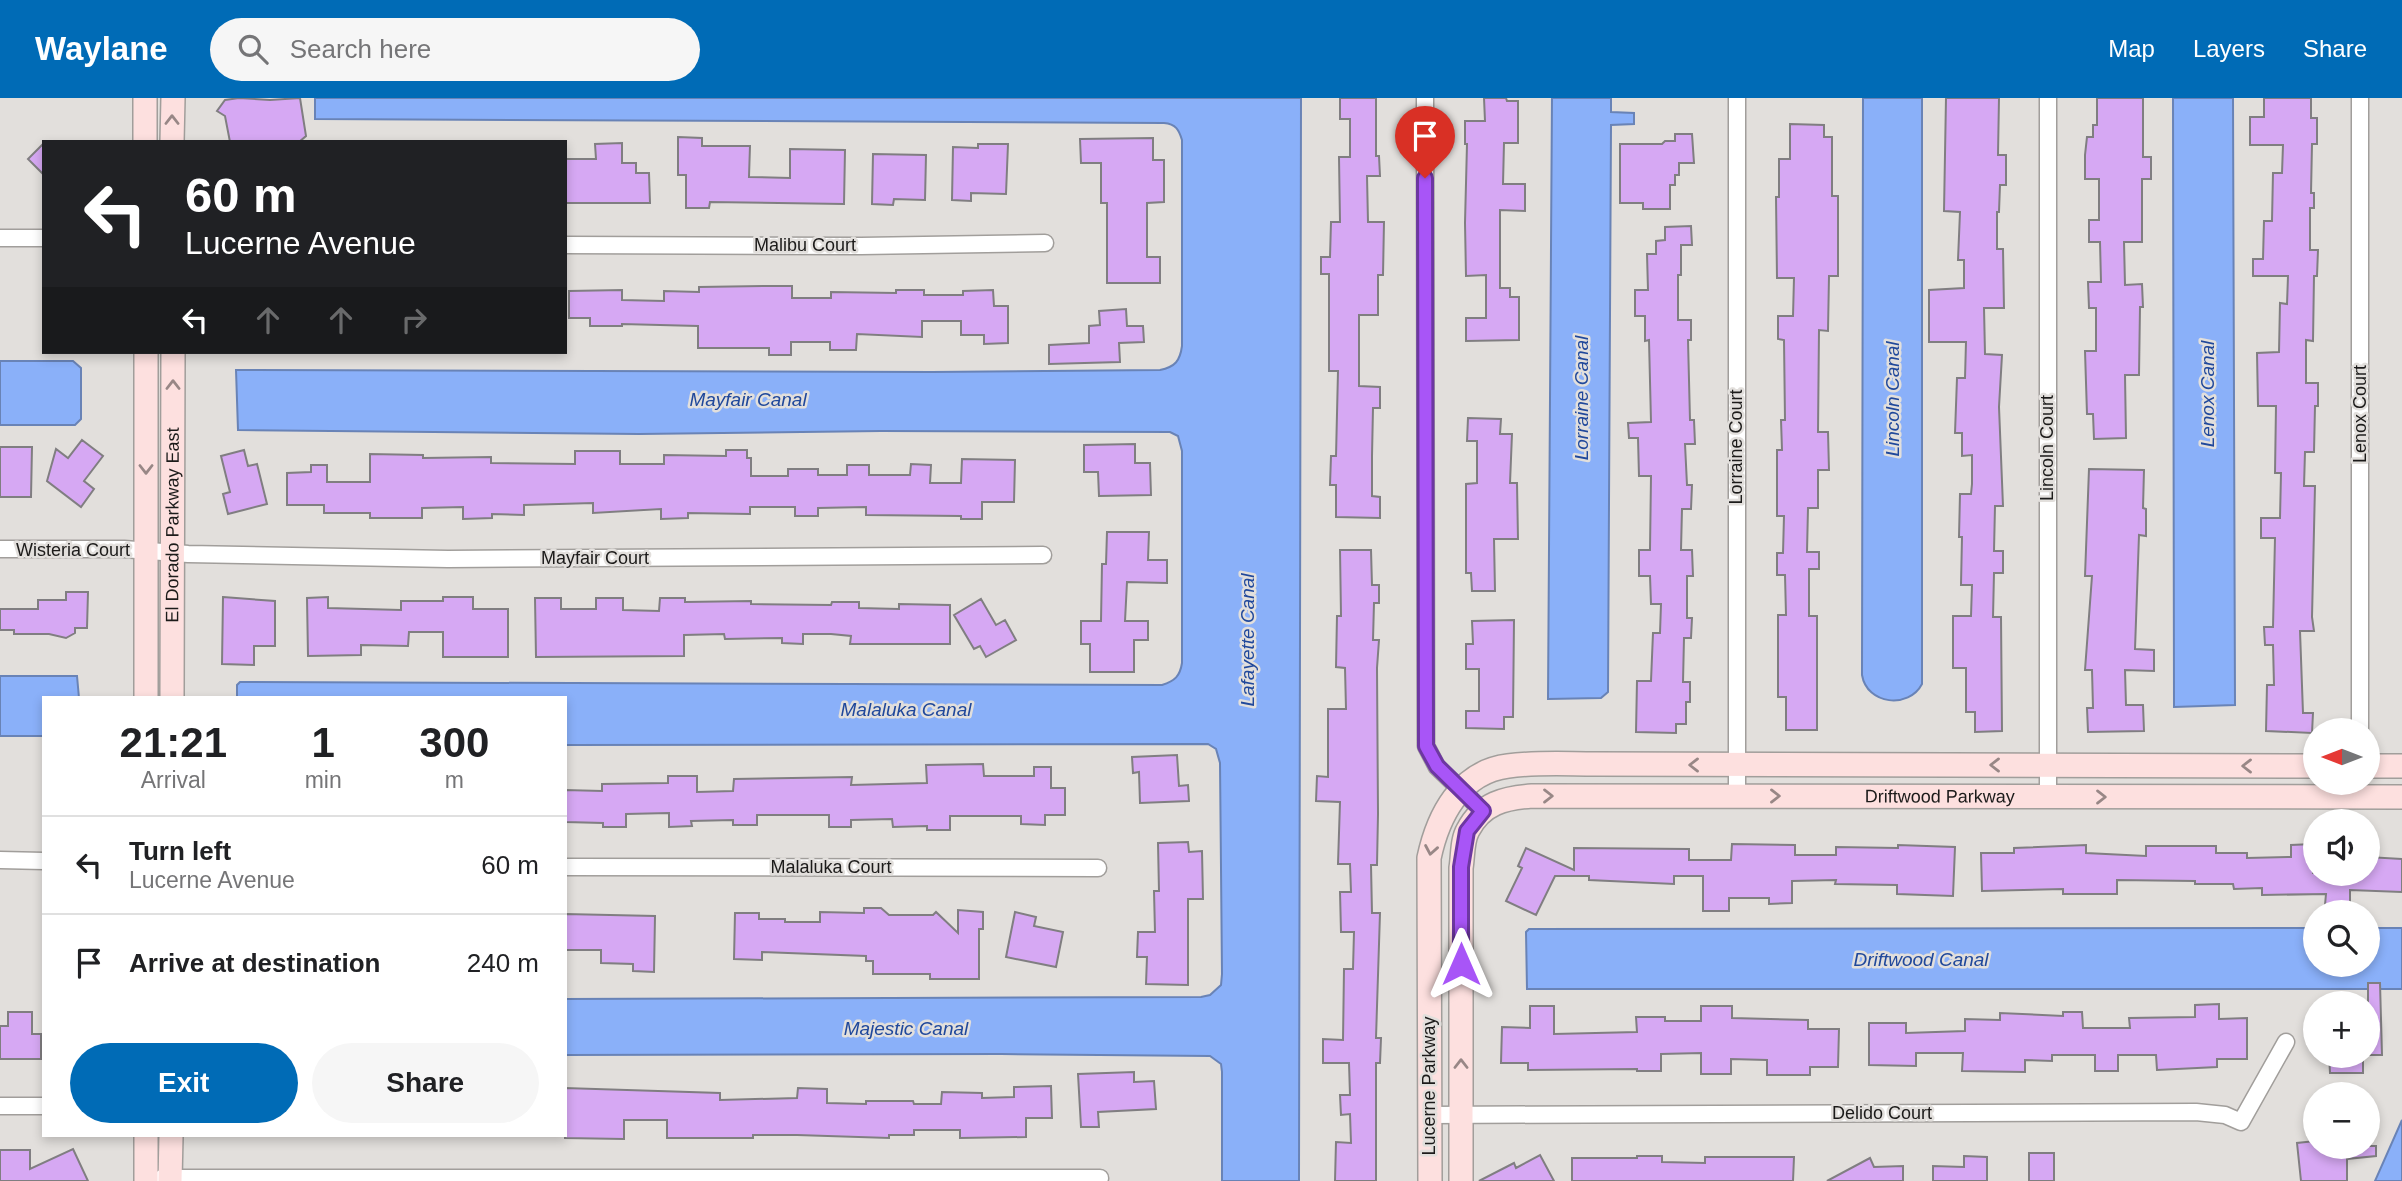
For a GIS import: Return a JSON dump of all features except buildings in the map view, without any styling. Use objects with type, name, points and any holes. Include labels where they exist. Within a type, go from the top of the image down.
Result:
[{"type":"street","points":[[145,98],[145,140]]},
{"type":"street","points":[[172,140],[173,98]]},
{"type":"street","points":[[1425,98],[1424,723],[1426,746],[1437,766],[1483,811]]},
{"type":"street","name":"Lorraine Court","points":[[1737,98],[1737,796]]},
{"type":"street","name":"Lincoln Court","points":[[2048,98],[2048,797]]},
{"type":"street","name":"Lenox Court","points":[[2360,98],[2360,718]]},
{"type":"street","points":[[0,237],[42,238]]},
{"type":"street","name":"Malibu Court","points":[[567,245],[861,246],[1045,243]]},
{"type":"street","name":"El Dorado Parkway East","points":[[146,354],[146,696]]},
{"type":"street","name":"El Dorado Parkway East","points":[[172,696],[173,354]]},
{"type":"street","name":"Wisteria Court","points":[[0,550],[146,551]]},
{"type":"street","name":"Mayfair Court","points":[[146,551],[448,559],[1043,555]]},
{"type":"street","name":"Driftwood Parkway","points":[[1460,789],[1488,771],[1507,766],[2303,766]]},
{"type":"street","points":[[2380,766],[2402,766]]},
{"type":"street","name":"Lucerne Parkway","points":[[1430,1181],[1429,858],[1443,812],[1460,789]]},
{"type":"street","name":"Driftwood Parkway","points":[[1483,811],[1506,798],[1532,796],[2048,797],[2303,790]]},
{"type":"street","name":"Driftwood Parkway","points":[[2380,793],[2402,797]]},
{"type":"street","name":"Lucerne Parkway","points":[[1461,1181],[1461,867],[1467,831],[1483,811]]},
{"type":"street","points":[[0,860],[42,861]]},
{"type":"street","name":"Malaluka Court","points":[[567,867],[1098,868]]},
{"type":"street","name":"Delido Court","points":[[1429,1115],[2196,1112],[2225,1115],[2241,1122],[2286,1042]]},
{"type":"street","points":[[0,1106],[42,1106]]},
{"type":"street","points":[[146,1137],[146,1180],[1100,1178]]},
{"type":"street","points":[[170,1180],[171,1137]]},
{"type":"water","points":[[315,98],[1301,98],[1299,1181],[1222,1181],[1222,1072],[1221,1064],[1210,1056],[567,1055],[567,999],[1210,995],[1221,985],[1222,974],[1220,763],[1216,749],[1208,744],[567,745],[567,696],[237,696],[237,685],[240,682],[1162,685],[1170,682],[1178,675],[1182,663],[1182,451],[1178,436],[1170,432],[639,434],[238,430],[236,370],[932,372],[1165,369],[1176,362],[1182,346],[1182,140],[1176,128],[1164,123],[315,119]]},
{"type":"water","name":"Lorraine Canal","points":[[1552,98],[1611,98],[1611,112],[1634,113],[1634,124],[1611,125],[1608,692],[1601,698],[1548,699]]},
{"type":"water","name":"Lincoln Canal","points":[[1863,98],[1922,98],[1922,684],[1916,692],[1899,700],[1880,698],[1872,693],[1865,685],[1862,675]]},
{"type":"water","name":"Lenox Canal","points":[[2173,98],[2233,98],[2235,705],[2174,707]]},
{"type":"water","points":[[0,361],[73,361],[81,368],[81,419],[75,425],[0,425]]},
{"type":"water","points":[[0,676],[77,676],[79,696],[42,696],[42,736],[0,736]]},
{"type":"water","name":"Driftwood Canal","points":[[2303,928],[2303,977],[2380,977],[2380,928],[2402,928],[2402,989],[1527,989],[1526,932],[1529,929]]},
{"type":"water","points":[[2402,1120],[2402,1181],[2375,1181]]},
{"type":"route","points":[[1425,178],[1426,746],[1437,766],[1483,811],[1467,831],[1461,867],[1461,964]]},
{"type":"water label","name":"Mayfair Canal","points":[[748,399]]},
{"type":"water label","name":"Lafayette Canal","points":[[1247,640]]},
{"type":"water label","name":"Malaluka Canal","points":[[906,709]]},
{"type":"water label","name":"Majestic Canal","points":[[906,1028]]}]
